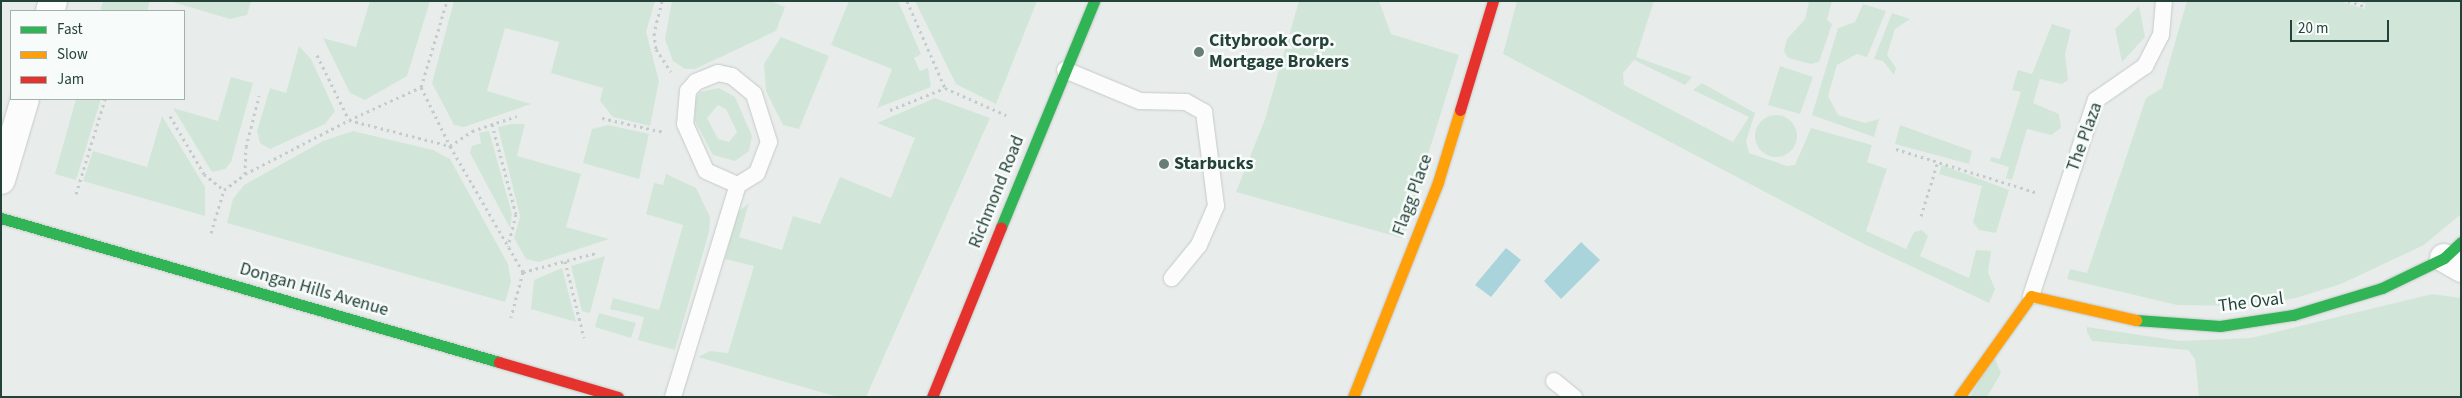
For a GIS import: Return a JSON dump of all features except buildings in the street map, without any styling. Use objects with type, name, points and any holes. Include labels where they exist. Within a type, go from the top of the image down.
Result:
[{"type":"street","name":"Richmond Road","points":[[932,397],[1094,1]]},
{"type":"street","name":"Flagg Place","points":[[1353,397],[1438,182],[1493,1]]},
{"type":"street","points":[[1,180],[25,100]]},
{"type":"street","name":"Dongan Hills Avenue","points":[[1,218],[618,397]]},
{"type":"street","name":"The Oval","points":[[2031,296],[2148,323],[2220,326],[2293,316],[2382,288],[2455,256]]},
{"type":"street","points":[[1959,397],[2031,296]]},
{"type":"lane","name":"The Plaza","points":[[2031,296],[2096,100],[2145,66],[2161,35],[2164,1]]},
{"type":"lane","points":[[1066,70],[1140,101],[1186,102],[1204,112],[1216,206],[1199,245],[1172,278]]},
{"type":"lane","points":[[673,397],[738,185],[757,173],[769,142],[754,94],[732,76],[718,73],[696,82],[688,91],[685,124],[696,157],[720,181],[738,185]]},
{"type":"lane","points":[[1554,381],[1574,397]]},
{"type":"path","points":[[447,1],[421,87],[450,146],[523,272],[511,318]]},
{"type":"path","points":[[662,1],[654,33],[656,49],[688,91]]},
{"type":"path","points":[[907,1],[946,88],[1006,114]]},
{"type":"path","points":[[2348,1],[2363,6]]},
{"type":"path","points":[[317,55],[349,120],[450,146],[492,124],[517,116]]},
{"type":"path","points":[[211,232],[224,190],[245,174],[349,120],[421,87]]},
{"type":"path","points":[[890,110],[946,88]]},
{"type":"path","points":[[245,174],[246,147],[259,96]]},
{"type":"path","points":[[76,194],[104,100]]},
{"type":"path","points":[[170,116],[204,174],[224,190]]},
{"type":"path","points":[[602,118],[649,130]]},
{"type":"path","points":[[492,124],[516,214],[508,246]]},
{"type":"path","points":[[1896,150],[1938,161],[2063,200]]},
{"type":"path","points":[[1921,216],[1938,161]]},
{"type":"path","points":[[523,272],[596,253]]},
{"type":"path","points":[[565,261],[584,338]]},
{"type":"green space","points":[[103,1],[150,1],[147,10],[100,10]]},
{"type":"green space","points":[[169,1],[251,1],[247,15],[230,19]]},
{"type":"green space","points":[[370,1],[430,1],[407,76],[365,100],[350,93],[323,38],[356,47]]},
{"type":"green space","points":[[454,1],[655,1],[646,32],[659,81],[650,126],[613,117],[600,101],[603,88],[551,73],[559,42],[505,28],[487,91],[531,104],[464,127],[454,125],[432,83]]},
{"type":"green space","points":[[672,1],[771,1],[785,7],[776,31],[695,69],[685,69],[673,61],[665,39]]},
{"type":"green space","points":[[849,1],[898,1],[921,54],[914,58],[920,71],[928,68],[931,87],[877,108],[892,69],[831,45]]},
{"type":"green space","points":[[915,1],[1037,1],[996,104],[956,84]]},
{"type":"green space","points":[[1299,1],[1379,1],[1391,34],[1459,55],[1402,238],[1236,192],[1265,119]]},
{"type":"green space","points":[[1517,1],[1654,1],[1636,57],[1692,77],[1685,85],[1634,60],[1623,73],[1624,85],[1733,142],[1749,117],[1693,90],[1702,83],[1755,113],[1746,141],[1749,153],[1787,166],[1795,165],[1811,128],[1872,145],[1867,162],[1887,169],[1866,231],[1906,249],[1914,232],[1922,230],[1928,236],[1920,256],[1969,278],[1976,250],[1991,251],[1988,272],[1995,289],[1989,303],[1862,243],[1503,54]]},
{"type":"green space","points":[[1832,1],[1827,20],[1832,24],[1819,62],[1811,64],[1788,58],[1784,51],[1787,39],[1805,19],[1809,2]]},
{"type":"green space","points":[[2187,1],[2340,1],[2364,9],[2366,4],[2358,1],[2461,1],[2461,214],[2424,245],[2341,284],[2296,298],[2248,306],[2177,305],[2067,279],[2070,269],[2087,273],[2146,98],[2162,88]]},
{"type":"green space","points":[[1863,4],[1886,11],[1867,57],[1857,54],[1837,65],[1828,96],[1838,115],[1865,123],[1879,119],[1874,137],[1812,115],[1838,28],[1855,22]]},
{"type":"green space","points":[[2139,6],[2145,37],[2122,62],[2115,29]]},
{"type":"green space","points":[[1892,13],[1910,19],[1895,29],[1887,55],[1896,68],[1894,75],[1883,61],[1874,59]]},
{"type":"green space","points":[[2052,24],[2071,30],[2065,54],[2068,80],[2062,84],[2040,79],[2033,103],[2059,114],[2061,128],[2051,135],[2027,129],[2012,180],[2006,178],[2009,167],[1990,161],[1991,157],[2000,159],[2021,92],[2012,90],[2018,70],[2032,74]]},
{"type":"green space","points":[[781,37],[829,56],[799,129],[783,125],[766,91],[764,64]]},
{"type":"green space","points":[[299,46],[311,59],[335,111],[325,124],[270,149],[260,143],[257,131],[270,88],[286,93]]},
{"type":"green space","points":[[1780,66],[1813,77],[1800,114],[1768,105]]},
{"type":"green space","points":[[231,77],[253,83],[231,162],[225,169],[212,172],[173,108],[218,121]]},
{"type":"green space","points":[[719,88],[735,97],[752,136],[749,151],[735,161],[713,155],[695,121],[695,100],[700,92]],"holes":[[[718,105],[726,109],[737,132],[729,142],[718,139],[707,118]]]},
{"type":"green space","points":[[935,98],[990,118],[866,397],[838,397],[698,357],[710,351],[728,353],[754,266],[725,259],[738,212],[749,203],[739,237],[782,250],[793,216],[820,224],[840,177],[891,198],[915,138],[877,123]]},
{"type":"green space","points":[[76,100],[101,100],[76,180],[55,174]]},
{"type":"green space","points":[[1776,115],[1791,121],[1797,136],[1791,151],[1776,157],[1761,151],[1755,136],[1761,121]]},
{"type":"green space","points":[[162,116],[205,187],[205,216],[83,181],[93,151],[147,167]]},
{"type":"green space","points":[[525,124],[517,156],[581,174],[566,227],[609,239],[539,262],[526,259],[514,238],[520,216],[498,127]]},
{"type":"green space","points":[[608,125],[649,134],[639,179],[583,163],[592,129]]},
{"type":"green space","points":[[1900,125],[1972,151],[1969,164],[1895,144]]},
{"type":"green space","points":[[353,131],[433,150],[450,159],[508,264],[511,282],[505,302],[227,223],[233,199],[244,185],[323,141]]},
{"type":"green space","points":[[489,131],[512,214],[510,228],[470,153],[472,146],[481,143],[479,133]]},
{"type":"green space","points":[[1942,165],[2009,190],[1996,233],[1979,230],[1973,222],[1982,186],[1939,174]]},
{"type":"green space","points":[[666,174],[696,188],[710,217],[709,232],[675,350],[638,340],[644,317],[610,309],[613,298],[659,310],[683,225],[646,214],[654,183],[663,185]]},
{"type":"green space","points":[[605,256],[590,313],[582,311],[571,266]]},
{"type":"green space","points":[[562,268],[576,322],[531,309],[534,280]]},
{"type":"green space","points":[[2432,294],[2461,298],[2461,397],[2199,397],[2195,359],[2188,350],[2092,341],[2087,332],[2087,327],[2180,341],[2251,338]]},
{"type":"green space","points":[[599,313],[636,323],[631,338],[595,327]]},
{"type":"green space","points":[[1994,357],[2001,373],[1987,397],[1970,397]]},
{"type":"water","points":[[1581,242],[1600,260],[1561,299],[1544,281]]},
{"type":"water","points":[[1506,248],[1521,260],[1491,297],[1475,285]]},
{"type":"traffic: fast","points":[[1001,227],[1094,1]]},
{"type":"traffic: fast","points":[[1,218],[499,362]]},
{"type":"traffic: fast","points":[[2136,320],[2220,326],[2293,315],[2382,288],[2444,258],[2461,242]]},
{"type":"traffic: slow","points":[[1353,397],[1438,182],[1460,110]]},
{"type":"traffic: slow","points":[[1959,397],[2031,296],[2136,320]]},
{"type":"traffic: jam","points":[[1460,110],[1493,1]]},
{"type":"traffic: jam","points":[[932,397],[1001,227]]},
{"type":"traffic: jam","points":[[499,362],[618,397]]},
{"type":"place","name":"Citybrook Corp. Mortgage Brokers","points":[[1199,52]]},
{"type":"place","name":"Starbucks","points":[[1164,164]]}]
